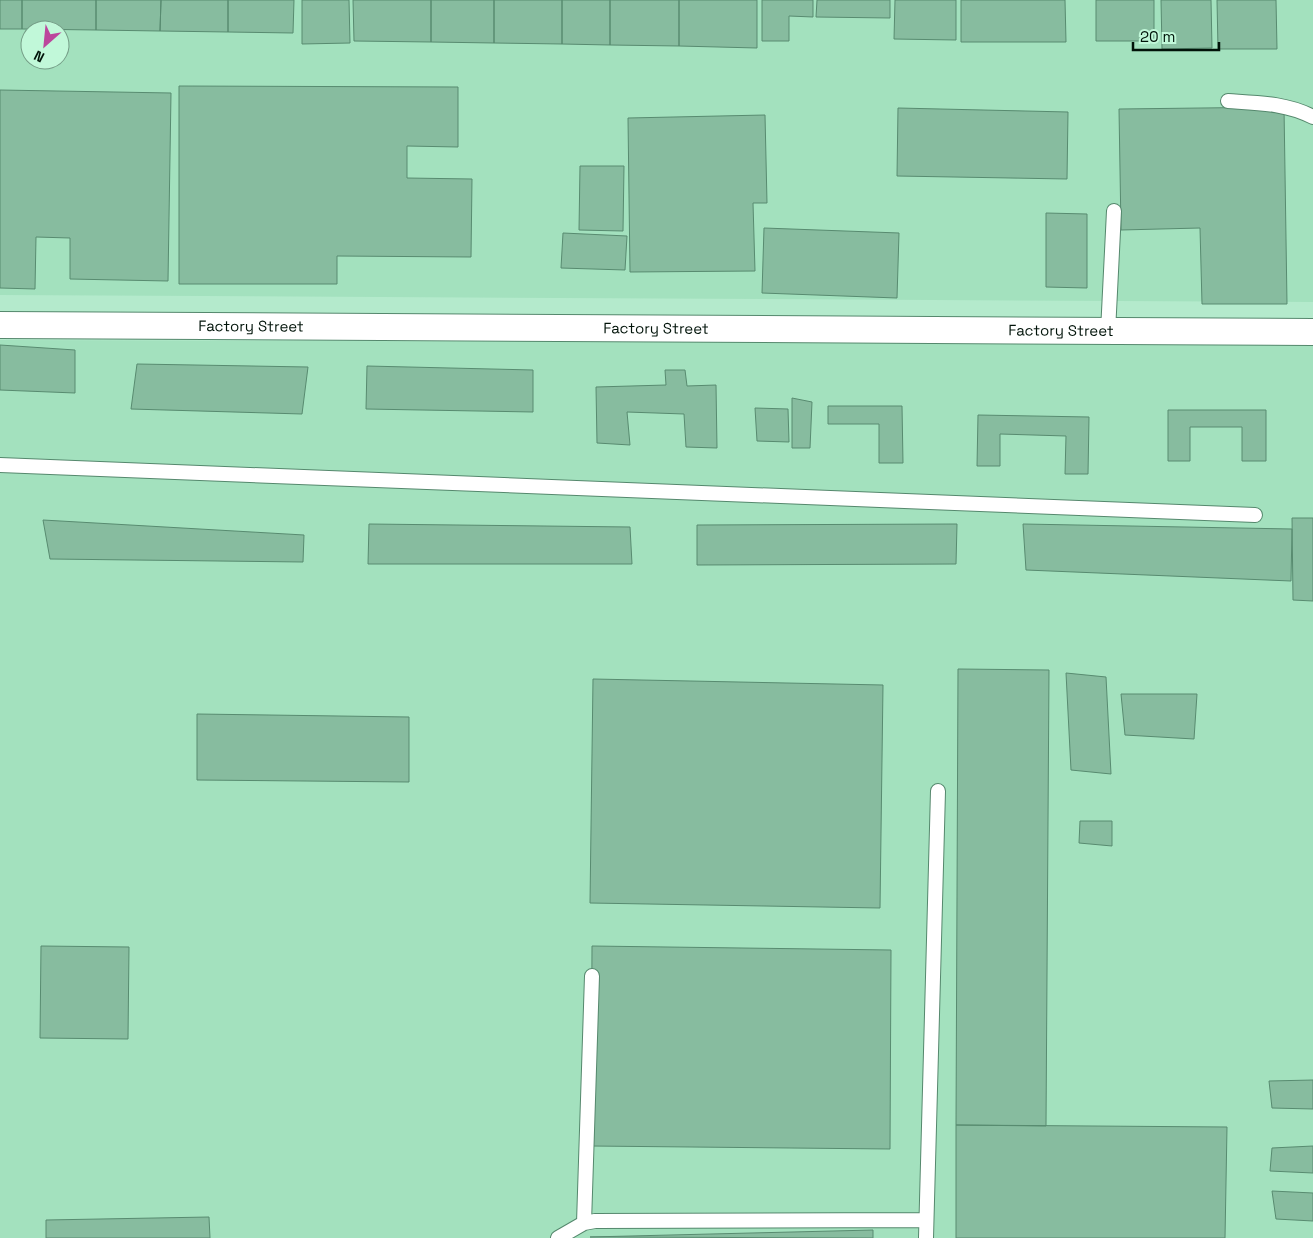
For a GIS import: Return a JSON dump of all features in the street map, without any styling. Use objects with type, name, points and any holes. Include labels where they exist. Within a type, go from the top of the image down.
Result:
[{"type":"street","name":"Factory Street","points":[[0,325],[1313,332]]},
{"type":"lane","points":[[1228,101],[1277,105],[1297,109],[1313,117]]},
{"type":"lane","points":[[1108,332],[1114,212]]},
{"type":"lane","points":[[0,466],[1255,515]]},
{"type":"lane","points":[[926,1238],[938,791]]},
{"type":"lane","points":[[584,1223],[592,976]]},
{"type":"lane","points":[[558,1238],[584,1223],[926,1220]]},
{"type":"shaded area","points":[[0,0],[1313,0],[1313,302],[0,295]]},
{"type":"shaded area","points":[[0,340],[1313,344],[1313,1238],[0,1238]]},
{"type":"building","points":[[0,0],[22,0],[20,29],[0,29]]},
{"type":"building","points":[[22,0],[96,0],[96,30],[70,30],[70,20],[22,20]]},
{"type":"building","points":[[96,0],[161,0],[160,31],[96,30]]},
{"type":"building","points":[[161,0],[228,0],[228,32],[160,31]]},
{"type":"building","points":[[228,0],[294,0],[293,33],[228,32]]},
{"type":"building","points":[[302,0],[349,0],[350,43],[302,44]]},
{"type":"building","points":[[353,0],[431,0],[431,42],[354,41]]},
{"type":"building","points":[[431,0],[494,0],[494,43],[431,42]]},
{"type":"building","points":[[494,0],[562,0],[562,44],[494,43]]},
{"type":"building","points":[[562,0],[610,0],[610,45],[562,44]]},
{"type":"building","points":[[610,0],[679,0],[679,46],[610,45]]},
{"type":"building","points":[[679,0],[757,0],[757,48],[679,46]]},
{"type":"building","points":[[762,0],[813,0],[813,17],[789,16],[789,41],[762,41]]},
{"type":"building","points":[[817,0],[890,0],[890,18],[816,17]]},
{"type":"building","points":[[895,0],[956,0],[956,40],[894,39]]},
{"type":"building","points":[[961,0],[1065,0],[1066,42],[961,42]]},
{"type":"building","points":[[1096,0],[1154,0],[1154,41],[1096,41]]},
{"type":"building","points":[[1161,0],[1211,0],[1212,48],[1162,49]]},
{"type":"building","points":[[1217,0],[1276,0],[1277,49],[1218,49]]},
{"type":"building","points":[[179,86],[458,87],[458,147],[407,146],[407,178],[472,179],[471,257],[337,256],[337,284],[179,284]]},
{"type":"building","points":[[0,90],[171,93],[168,281],[70,279],[70,238],[36,237],[35,289],[0,288]]},
{"type":"building","points":[[1284,107],[1287,304],[1202,304],[1200,228],[1121,230],[1119,109]]},
{"type":"building","points":[[898,108],[1068,112],[1067,179],[897,176]]},
{"type":"building","points":[[765,115],[767,203],[753,203],[755,271],[630,272],[628,118]]},
{"type":"building","points":[[580,166],[624,166],[623,231],[579,230]]},
{"type":"building","points":[[1046,213],[1087,214],[1087,288],[1046,287]]},
{"type":"building","points":[[764,228],[899,233],[897,298],[762,293]]},
{"type":"building","points":[[563,233],[627,236],[625,270],[561,268]]},
{"type":"building","points":[[0,345],[75,350],[75,393],[0,390]]},
{"type":"building","points":[[137,364],[308,367],[302,414],[131,409]]},
{"type":"building","points":[[367,366],[533,370],[533,412],[366,409]]},
{"type":"building","points":[[665,370],[685,370],[687,386],[716,385],[717,448],[686,447],[684,414],[627,412],[630,445],[597,443],[596,387],[666,385]]},
{"type":"building","points":[[792,398],[812,402],[810,448],[792,448]]},
{"type":"building","points":[[828,406],[902,406],[903,463],[879,463],[879,424],[828,424]]},
{"type":"building","points":[[755,408],[788,409],[789,442],[757,441]]},
{"type":"building","points":[[1168,410],[1266,410],[1266,461],[1242,461],[1242,427],[1190,427],[1190,461],[1168,461]]},
{"type":"building","points":[[978,415],[1089,417],[1088,474],[1065,474],[1066,436],[1000,434],[1000,466],[977,466]]},
{"type":"building","points":[[1292,518],[1313,518],[1313,601],[1293,600]]},
{"type":"building","points":[[43,520],[304,535],[303,562],[50,559]]},
{"type":"building","points":[[369,524],[630,527],[632,564],[368,564]]},
{"type":"building","points":[[957,524],[956,564],[697,565],[697,525]]},
{"type":"building","points":[[1023,524],[1292,529],[1291,581],[1026,570]]},
{"type":"building","points":[[958,669],[1049,670],[1046,1126],[956,1125]]},
{"type":"building","points":[[1066,673],[1106,677],[1111,774],[1071,770]]},
{"type":"building","points":[[593,679],[883,685],[880,908],[590,903]]},
{"type":"building","points":[[1121,694],[1197,694],[1194,739],[1125,735]]},
{"type":"building","points":[[197,714],[409,717],[409,782],[197,780]]},
{"type":"building","points":[[1080,821],[1112,821],[1112,846],[1079,843]]},
{"type":"building","points":[[41,946],[129,947],[128,1039],[40,1038]]},
{"type":"building","points":[[592,946],[891,950],[890,1149],[591,1146]]},
{"type":"building","points":[[1313,1080],[1313,1109],[1272,1108],[1269,1081]]},
{"type":"building","points":[[956,1125],[1227,1127],[1225,1238],[956,1238]]},
{"type":"building","points":[[1313,1146],[1313,1173],[1270,1171],[1272,1148]]},
{"type":"building","points":[[1272,1191],[1313,1193],[1313,1221],[1276,1219]]},
{"type":"building","points":[[209,1217],[210,1238],[46,1238],[46,1220]]},
{"type":"building","points":[[873,1230],[873,1238],[590,1237]]}]
